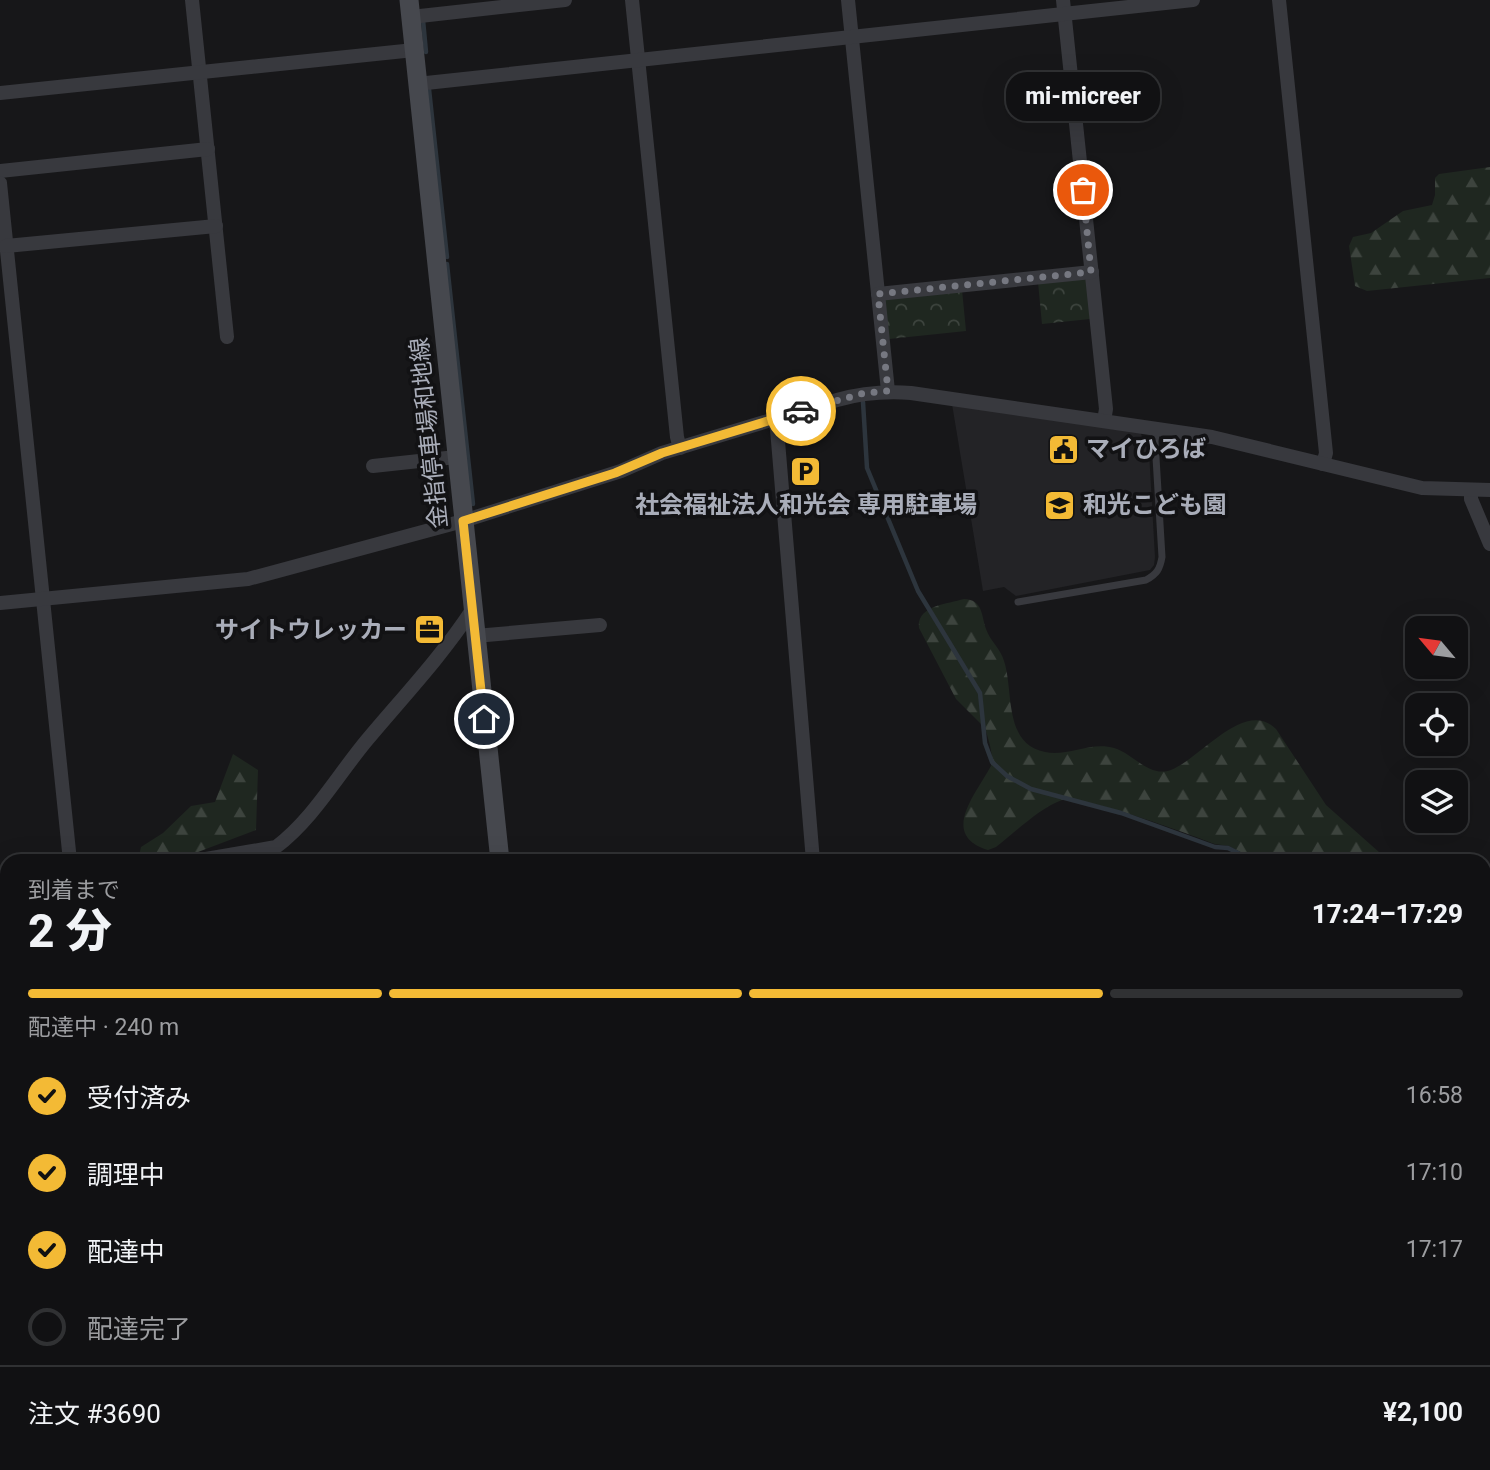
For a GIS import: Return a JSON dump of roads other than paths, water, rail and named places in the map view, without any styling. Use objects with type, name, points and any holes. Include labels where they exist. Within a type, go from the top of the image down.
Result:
[{"type":"main road","name":"金指停車場和地線","points":[[410,8],[498,854]]},
{"type":"street","points":[[192,0],[227,337]]},
{"type":"street","points":[[410,8],[565,0]]},
{"type":"street","points":[[632,0],[680,448]]},
{"type":"street","points":[[848,0],[888,391]]},
{"type":"street","points":[[417,84],[851,37],[1064,7],[1193,0]]},
{"type":"street","points":[[1279,0],[1326,453],[1323,464]]},
{"type":"street","points":[[1064,7],[1106,409],[1104,421]]},
{"type":"street","points":[[0,93],[414,50]]},
{"type":"street","points":[[0,171],[208,149]]},
{"type":"street","points":[[0,183],[69,854]]},
{"type":"street","points":[[6,246],[216,226]]},
{"type":"street","points":[[878,294],[1091,272]]},
{"type":"street","points":[[0,603],[248,579],[463,521],[615,473],[680,448],[842,398],[888,391],[1212,437],[1422,488],[1490,490]]},
{"type":"street","points":[[774,419],[777,429],[812,854]]},
{"type":"street","points":[[373,466],[456,457]]},
{"type":"street","points":[[1471,490],[1471,499],[1490,544]]},
{"type":"street","points":[[235,854],[276,847],[285,841],[317,805],[366,741],[449,646],[472,610]]},
{"type":"street","points":[[475,636],[600,625]]},
{"type":"lane","points":[[1018,602],[1146,580],[1155,575],[1161,567],[1162,557],[1155,441],[1157,428]]},
{"type":"waterway","points":[[423,20],[426,52]]},
{"type":"waterway","points":[[429,89],[447,257]]},
{"type":"waterway","points":[[447,264],[473,504]]},
{"type":"waterway","points":[[863,402],[867,468],[918,591],[980,693],[985,743],[992,762],[1007,776],[1031,789],[1121,813],[1240,854]]},
{"type":"place","name":"mi-micreer","points":[[1083,190]]},
{"type":"place","name":"マイひろば","points":[[1063,449]]},
{"type":"place","name":"社会福祉法人和光会 専用駐車場","points":[[806,471]]},
{"type":"place","name":"和光こども園","points":[[1060,505]]},
{"type":"place","name":"サイトウレッカー","points":[[430,630]]}]
